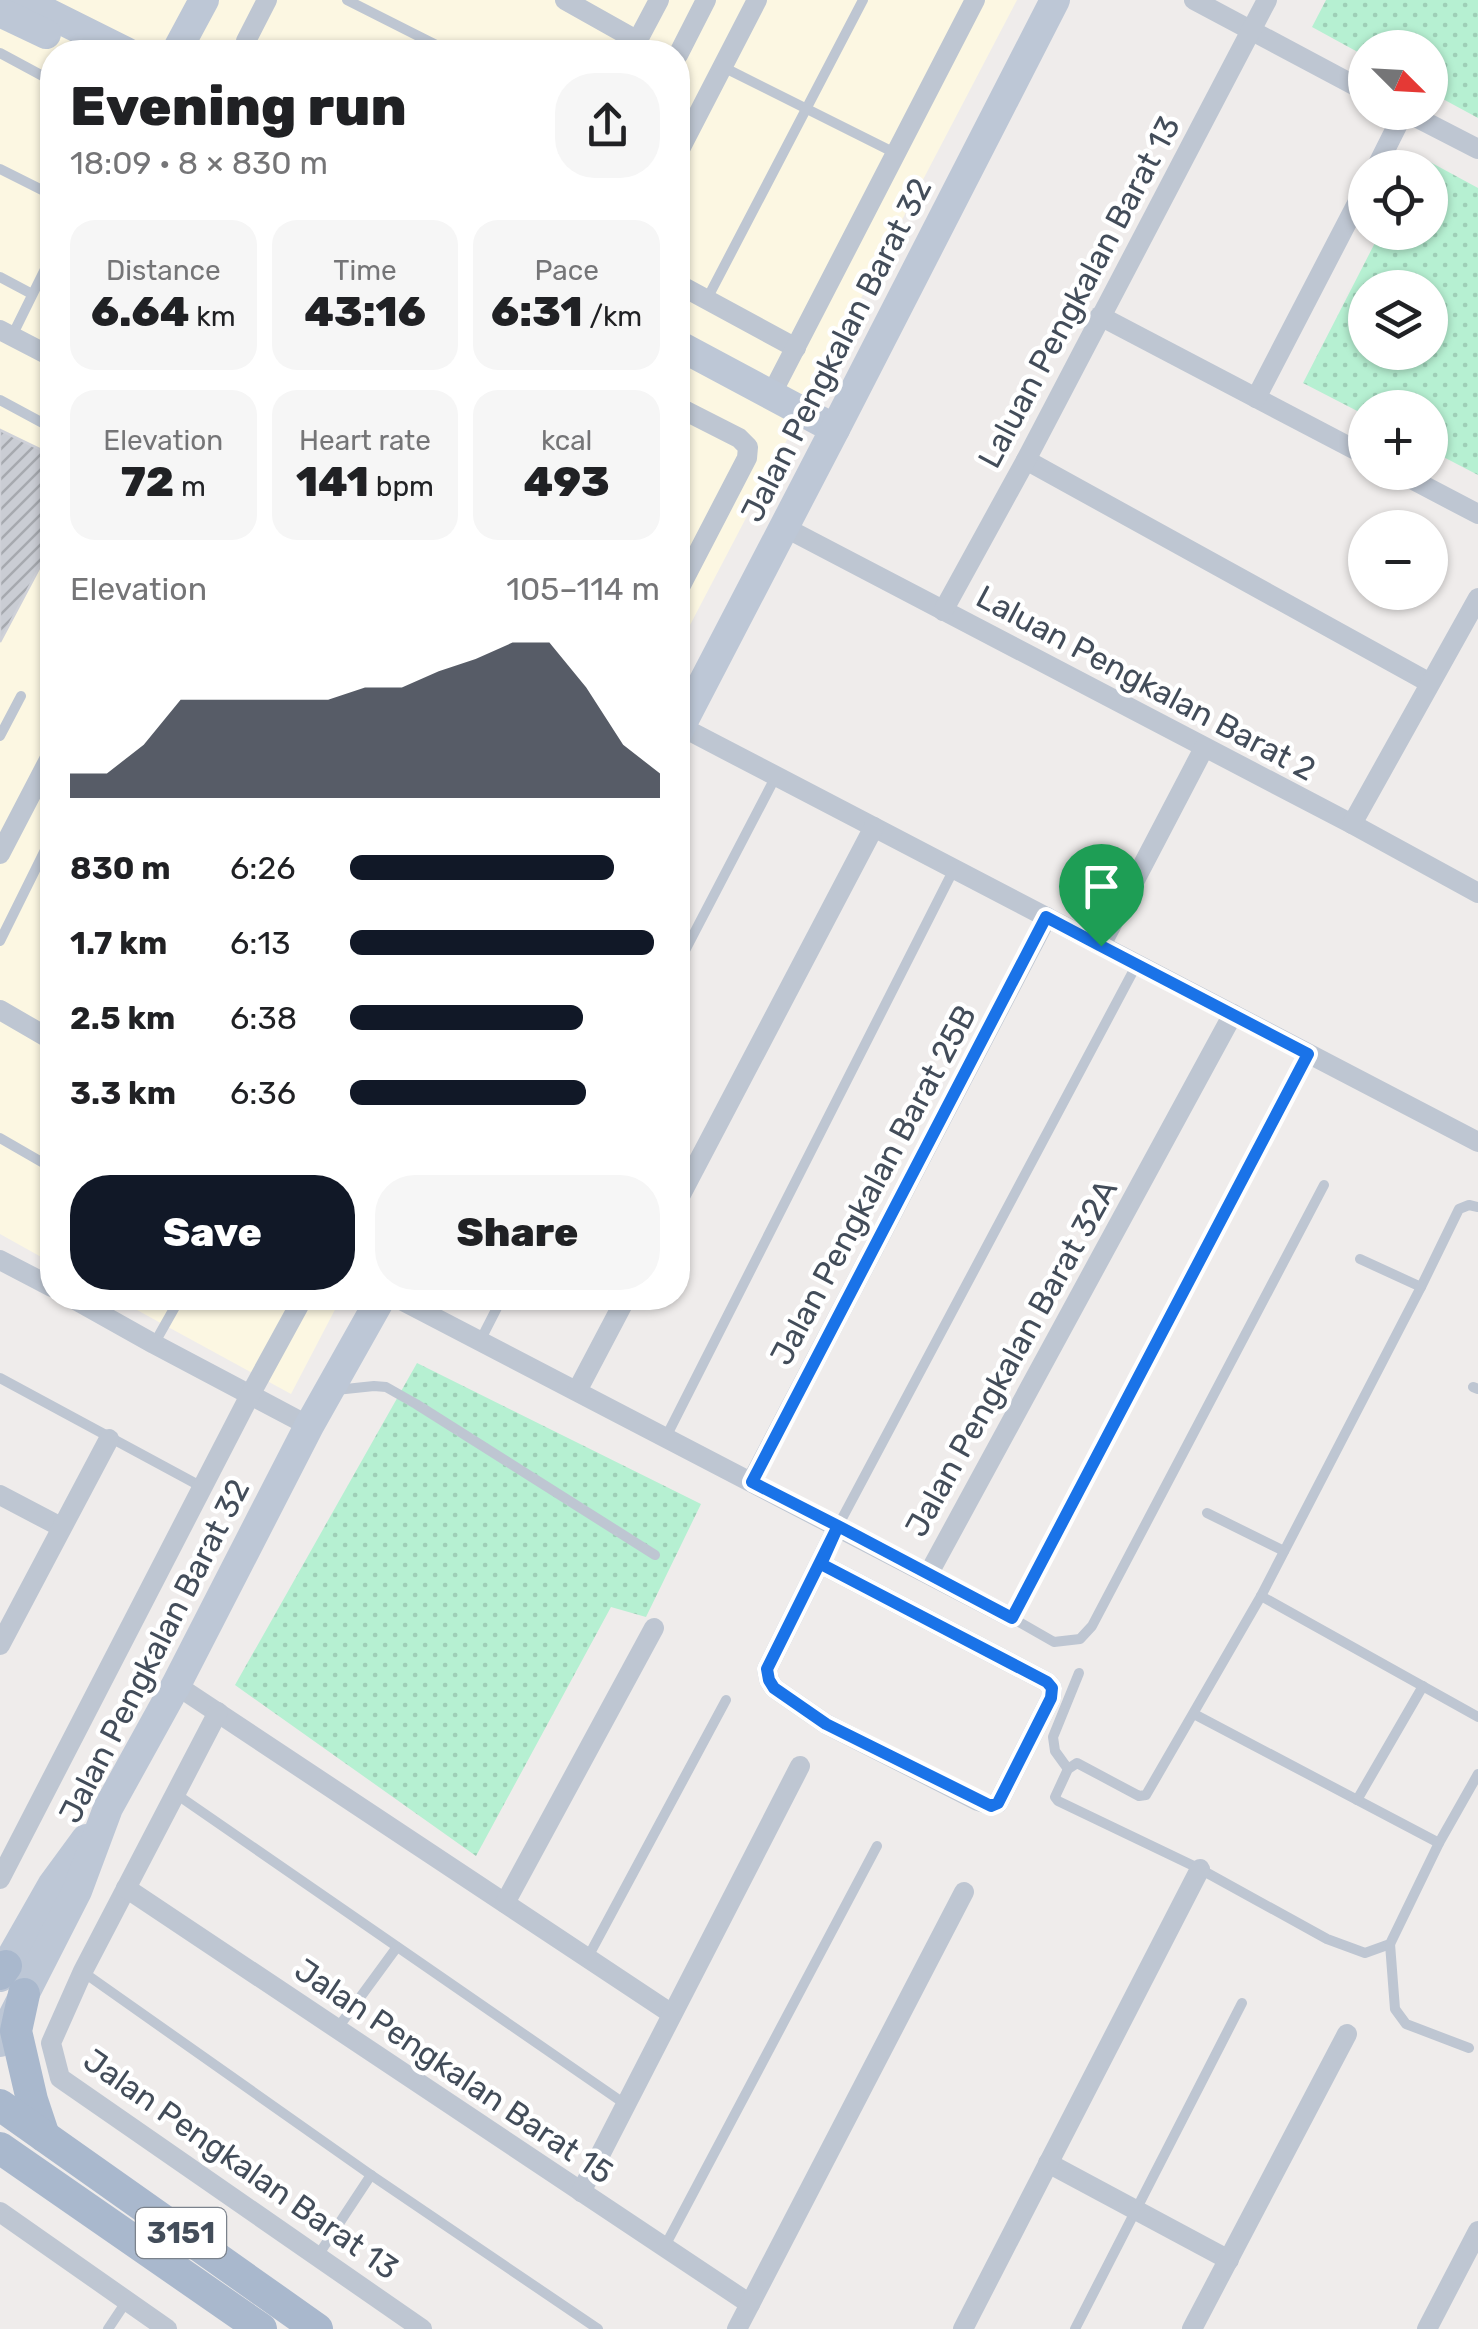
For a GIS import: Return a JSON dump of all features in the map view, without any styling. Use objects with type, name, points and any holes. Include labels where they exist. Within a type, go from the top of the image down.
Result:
[{"type":"main road","points":[[7,1977],[32,2100],[44,2136]]},
{"type":"main road","name":"3151","points":[[0,2105],[318,2329]]},
{"type":"main road","name":"3151","points":[[0,2148],[260,2329]]},
{"type":"street","points":[[22,0],[102,40]]},
{"type":"street","points":[[182,40],[204,0]]},
{"type":"street","points":[[246,40],[267,0]]},
{"type":"street","points":[[565,0],[625,40]]},
{"type":"street","points":[[639,40],[659,0]]},
{"type":"street","points":[[685,40],[706,0]]},
{"type":"street","points":[[690,130],[757,0]]},
{"type":"street","points":[[771,395],[976,0]]},
{"type":"street","name":"Jalan Pengkalan Barat 32","points":[[690,707],[1055,0]]},
{"type":"street","points":[[1194,0],[1348,82]]},
{"type":"street","name":"Laluan Pengkalan Barat 13","points":[[943,611],[1267,0]]},
{"type":"street","points":[[0,12],[60,40]]},
{"type":"street","points":[[1441,130],[1478,149]]},
{"type":"street","points":[[1256,398],[1348,221]]},
{"type":"street","points":[[690,291],[796,348]]},
{"type":"street","points":[[1100,316],[1348,446]]},
{"type":"street","points":[[6,333],[40,351]]},
{"type":"street","points":[[690,351],[836,429]]},
{"type":"street","points":[[690,414],[739,438],[748,447],[747,458],[690,568]]},
{"type":"street","points":[[1026,460],[1430,683]]},
{"type":"street","points":[[1432,490],[1478,514]]},
{"type":"street","name":"Laluan Pengkalan Barat 2","points":[[784,528],[1352,824],[1478,894]]},
{"type":"street","points":[[1352,824],[1478,598]]},
{"type":"street","points":[[690,733],[1478,1142]]},
{"type":"street","points":[[1101,946],[1204,748]]},
{"type":"street","points":[[0,854],[40,777]]},
{"type":"street","points":[[690,1177],[874,827]]},
{"type":"street","name":"Jalan Pengkalan Barat 25B","points":[[752,1482],[1046,917]]},
{"type":"street","points":[[0,1010],[40,1033]]},
{"type":"street","name":"Jalan Pengkalan Barat 32A","points":[[420,1310],[929,1573],[1232,1014]]},
{"type":"street","points":[[0,1260],[40,1281]]},
{"type":"street","points":[[93,1310],[309,1426]]},
{"type":"street","points":[[0,1879],[296,1310]]},
{"type":"street","name":"Jalan Pengkalan Barat 32","points":[[0,2042],[7,1977],[77,1891],[108,1808],[374,1310]]},
{"type":"street","points":[[577,1391],[620,1310]]},
{"type":"street","points":[[0,1646],[109,1439]]},
{"type":"street","points":[[0,1495],[61,1528]]},
{"type":"street","points":[[821,1564],[1052,1688],[1051,1698],[998,1803],[991,1806],[978,1801],[826,1724],[774,1688],[769,1680],[767,1669],[838,1526]]},
{"type":"street","points":[[929,1573],[1012,1618]]},
{"type":"street","points":[[505,1902],[654,1628]]},
{"type":"street","points":[[176,1685],[672,2014]]},
{"type":"street","name":"Jalan Pengkalan Barat 13","points":[[218,1712],[83,1971],[51,2043],[60,2078],[422,2329]]},
{"type":"street","points":[[582,2192],[800,1766]]},
{"type":"street","points":[[963,2329],[1200,1869]]},
{"type":"street","name":"Jalan Pengkalan Barat 15","points":[[126,1888],[750,2304]]},
{"type":"street","points":[[737,2329],[964,1892]]},
{"type":"street","points":[[1192,2329],[1347,2034]]},
{"type":"street","points":[[1048,2163],[1229,2260]]},
{"type":"street","points":[[0,2212],[167,2329]]},
{"type":"street","points":[[1427,2329],[1478,2231]]},
{"type":"lane","points":[[346,0],[426,40]]},
{"type":"lane","points":[[706,300],[864,0]]},
{"type":"lane","points":[[0,52],[40,74]]},
{"type":"lane","points":[[722,67],[896,154]]},
{"type":"lane","points":[[0,169],[40,189]]},
{"type":"lane","points":[[0,277],[32,294]]},
{"type":"lane","points":[[6,333],[40,278]]},
{"type":"lane","points":[[0,400],[40,422]]},
{"type":"lane","points":[[0,736],[21,696]]},
{"type":"lane","points":[[690,941],[776,776]]},
{"type":"lane","points":[[0,941],[40,860]]},
{"type":"lane","points":[[666,1437],[954,869]]},
{"type":"lane","points":[[838,1526],[1137,964]]},
{"type":"lane","points":[[1308,1054],[1012,1618],[1054,1642],[1080,1639],[1092,1626],[1324,1186]]},
{"type":"lane","points":[[0,1138],[40,1161]]},
{"type":"lane","points":[[1390,1944],[1365,1954],[1327,1939],[1200,1869],[1055,1797],[1068,1769],[1077,1763],[1144,1797],[1150,1791],[1261,1596],[1459,1208],[1478,1207]]},
{"type":"lane","points":[[1360,1259],[1422,1287]]},
{"type":"lane","points":[[154,1344],[173,1310]]},
{"type":"lane","points":[[480,1341],[496,1310]]},
{"type":"lane","points":[[0,1378],[203,1487]]},
{"type":"lane","points":[[330,1390],[386,1387],[655,1554]]},
{"type":"lane","points":[[1207,1514],[1284,1552]]},
{"type":"lane","points":[[1261,1596],[1478,1717]]},
{"type":"lane","points":[[1068,1769],[1055,1751],[1052,1737],[1079,1673]]},
{"type":"lane","points":[[1357,1800],[1423,1686]]},
{"type":"lane","points":[[588,1958],[726,1700]]},
{"type":"lane","points":[[1194,1714],[1439,1844]]},
{"type":"lane","points":[[1469,2048],[1406,2024],[1400,2017],[1395,2008],[1390,1944],[1478,1774]]},
{"type":"lane","points":[[176,1794],[626,2105]]},
{"type":"lane","points":[[664,2247],[877,1846]]},
{"type":"lane","points":[[337,2029],[397,1947]]},
{"type":"lane","points":[[83,1971],[371,2175],[598,2329]]},
{"type":"lane","points":[[1075,2329],[1242,2003]]},
{"type":"lane","points":[[317,2256],[371,2175]]},
{"type":"lane","points":[[108,2329],[126,2302]]},
{"type":"shaded area","points":[[0,0],[1017,0],[690,625],[690,40],[40,40],[40,1256],[0,1234]]},
{"type":"shaded area","points":[[137,1310],[335,1310],[291,1394]]},
{"type":"green space","points":[[1326,0],[1478,0],[1478,118],[1448,102],[1448,30],[1348,30],[1348,47],[1312,27]]},
{"type":"green space","points":[[1448,172],[1478,188],[1478,475],[1448,459],[1448,390],[1348,390],[1348,406],[1303,383],[1348,295],[1348,370],[1448,370],[1448,270],[1361,270],[1371,250],[1448,250]]},
{"type":"green space","points":[[417,1363],[701,1504],[646,1617],[611,1607],[476,1856],[235,1685]]},
{"type":"building","points":[[0,430],[40,449],[40,567],[0,642]]},
{"type":"route","points":[[1101,946],[1046,917],[752,1482],[838,1526],[767,1669],[774,1688],[826,1724],[991,1806],[998,1803],[1051,1698],[1052,1688],[821,1564],[838,1526],[1012,1618],[1308,1054],[1101,946]]}]
